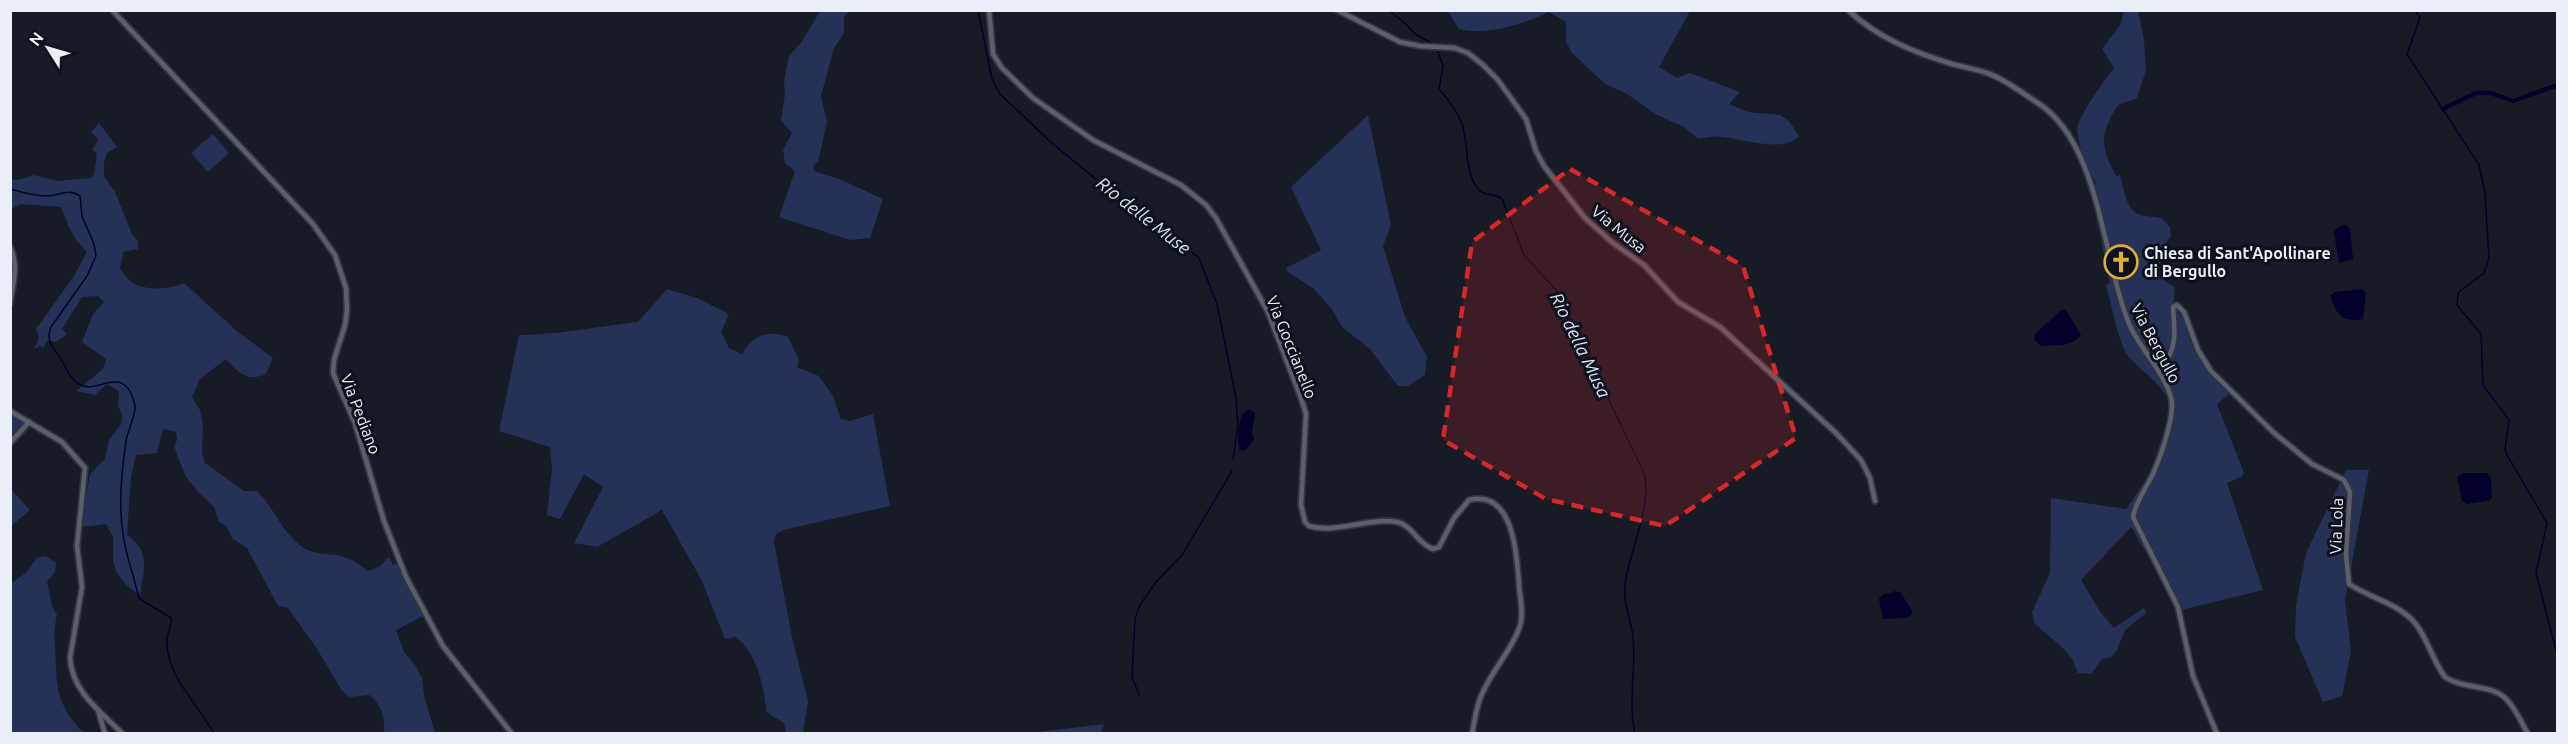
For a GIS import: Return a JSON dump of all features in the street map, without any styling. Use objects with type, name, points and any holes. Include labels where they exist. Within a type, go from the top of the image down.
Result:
[{"type":"street","name":"Via Pediano","points":[[112,10],[313,224],[335,255],[346,288],[347,310],[345,325],[334,360],[333,373],[355,423],[384,520],[406,577],[443,646],[512,734]]},
{"type":"street","name":"Via Goccianello","points":[[989,10],[993,54],[1002,68],[1033,98],[1101,145],[1181,185],[1206,205],[1216,218],[1268,312],[1301,398],[1305,414],[1301,506],[1305,522],[1309,526],[1326,527],[1395,521],[1407,527],[1422,543],[1433,549],[1439,547],[1454,518],[1469,500],[1485,500],[1496,505],[1503,513],[1514,540],[1517,558],[1520,624],[1482,693],[1472,734]]},
{"type":"street","name":"Via Musa","points":[[1337,10],[1400,42],[1455,48],[1468,53],[1498,80],[1526,119],[1536,151],[1544,166],[1557,186],[1585,218],[1613,243],[1644,265],[1678,302],[1720,327],[1849,446],[1866,469],[1875,501]]},
{"type":"street","name":"Via Bergullo","points":[[1848,10],[1870,30],[1896,44],[1988,73],[2004,81],[2056,117],[2072,142],[2086,170],[2123,308],[2140,345],[2168,387],[2173,405],[2166,436],[2153,474],[2136,505],[2133,517],[2178,607],[2193,676],[2217,734]]},
{"type":"street","points":[[10,247],[14,254],[15,266],[10,303]]},
{"type":"street","name":"Via Lola","points":[[2149,359],[2166,363],[2175,336],[2173,307],[2177,305],[2184,312],[2198,350],[2211,371],[2273,432],[2312,464],[2344,480],[2350,492],[2346,555],[2349,584],[2400,610],[2410,618],[2422,634],[2445,677],[2451,682],[2497,693],[2505,698],[2528,734]]},
{"type":"street","points":[[10,411],[62,442],[85,468],[77,546],[82,586],[70,658],[71,670],[82,693],[123,734]]},
{"type":"street","points":[[10,443],[28,422]]},
{"type":"street","points":[[97,709],[105,734]]},
{"type":"highlighted area","points":[[1570,169],[1743,266],[1796,438],[1665,526],[1546,499],[1443,440],[1472,242]]},
{"type":"shaded area","points":[[821,10],[850,11],[844,17],[844,33],[834,48],[821,96],[827,122],[818,162],[813,166],[814,171],[842,180],[883,199],[870,238],[850,240],[779,217],[795,171],[785,163],[783,150],[792,133],[781,120],[785,94],[784,81],[789,56],[800,44]]},
{"type":"shaded area","points":[[1448,11],[1690,11],[1659,67],[1677,78],[1690,73],[1740,92],[1729,104],[1748,112],[1780,115],[1789,121],[1799,136],[1783,144],[1762,144],[1719,137],[1698,139],[1684,127],[1657,115],[1627,94],[1605,84],[1571,52],[1566,41],[1566,22],[1549,12],[1528,21],[1493,30],[1470,31],[1459,29]]},
{"type":"shaded area","points":[[2124,11],[2138,11],[2144,40],[2146,70],[2137,98],[2119,105],[2111,117],[2105,133],[2104,146],[2116,176],[2120,175],[2126,197],[2134,211],[2140,215],[2162,218],[2170,227],[2171,236],[2161,257],[2162,274],[2164,280],[2173,286],[2175,292],[2173,308],[2183,318],[2203,366],[2229,394],[2217,404],[2244,473],[2241,477],[2227,483],[2263,590],[2181,610],[2131,527],[2081,580],[2101,613],[2114,628],[2144,608],[2146,613],[2125,630],[2117,650],[2111,657],[2102,659],[2091,674],[2078,673],[2072,659],[2062,647],[2034,623],[2032,612],[2050,573],[2051,498],[2126,509],[2143,485],[2159,455],[2169,424],[2170,409],[2166,396],[2158,385],[2128,356],[2118,333],[2106,286],[2110,283],[2091,191],[2096,184],[2082,150],[2077,129],[2087,108],[2114,68],[2102,49],[2120,25]]},
{"type":"shaded area","points":[[1368,115],[1391,225],[1383,246],[1405,317],[1427,357],[1425,375],[1408,386],[1398,386],[1370,349],[1342,327],[1332,309],[1313,288],[1288,272],[1286,268],[1321,250],[1291,187]]},
{"type":"shaded area","points":[[99,123],[117,147],[107,153],[104,162],[104,176],[115,192],[132,234],[138,241],[138,249],[123,252],[120,269],[130,281],[142,287],[164,288],[184,283],[238,332],[273,358],[266,374],[254,377],[244,375],[226,359],[200,379],[192,397],[200,410],[203,425],[202,452],[205,463],[244,491],[257,491],[290,536],[304,548],[317,553],[344,557],[368,571],[379,567],[389,557],[393,565],[400,562],[427,614],[396,630],[404,652],[422,678],[424,695],[435,733],[384,733],[382,712],[369,695],[350,697],[342,691],[317,649],[288,608],[278,606],[247,548],[232,538],[226,526],[219,522],[214,507],[186,477],[174,447],[177,440],[176,432],[163,429],[157,453],[136,455],[131,477],[127,535],[135,541],[143,555],[144,570],[140,596],[125,584],[116,571],[113,561],[113,537],[106,524],[81,527],[90,474],[105,459],[109,440],[121,424],[122,415],[118,405],[119,391],[107,384],[95,395],[76,391],[103,369],[106,359],[82,342],[93,314],[104,302],[98,296],[82,297],[62,329],[67,334],[56,342],[48,340],[43,348],[40,346],[34,349],[39,338],[36,329],[74,276],[87,252],[74,236],[61,207],[21,204],[11,209],[11,179],[18,180],[34,175],[58,181],[91,178],[94,174],[97,153],[92,150],[98,140],[91,132]]},
{"type":"shaded area","points":[[213,134],[229,153],[208,172],[191,153]]},
{"type":"shaded area","points":[[2342,225],[2346,225],[2350,230],[2353,259],[2339,263],[2334,233]]},
{"type":"shaded area","points":[[667,289],[697,298],[729,314],[721,332],[729,348],[742,354],[761,336],[774,334],[788,337],[799,360],[797,367],[819,376],[833,396],[841,419],[850,421],[873,414],[890,506],[783,530],[776,534],[774,542],[792,637],[808,701],[803,733],[786,733],[784,723],[766,712],[764,692],[754,660],[749,651],[735,637],[725,639],[702,581],[662,510],[597,547],[574,543],[603,487],[584,474],[560,519],[547,515],[552,469],[550,447],[499,431],[519,335],[638,322]]},
{"type":"shaded area","points":[[2362,289],[2366,293],[2363,319],[2350,320],[2341,316],[2330,296],[2335,292]]},
{"type":"shaded area","points":[[2061,310],[2066,310],[2081,335],[2066,344],[2041,346],[2034,339],[2035,334]]},
{"type":"shaded area","points":[[1249,409],[1255,413],[1252,432],[1254,440],[1246,450],[1240,450],[1238,437],[1240,422],[1242,414]]},
{"type":"shaded area","points":[[11,411],[31,427],[11,447]]},
{"type":"shaded area","points":[[2346,470],[2369,470],[2345,600],[2351,651],[2342,696],[2323,702],[2295,637],[2296,605],[2306,553]]},
{"type":"shaded area","points":[[2463,473],[2487,473],[2491,477],[2492,498],[2488,501],[2467,504],[2462,501],[2457,477]]},
{"type":"shaded area","points":[[10,488],[30,510],[11,526],[10,526]]},
{"type":"shaded area","points":[[46,556],[56,563],[55,572],[47,582],[52,606],[57,615],[54,638],[59,694],[68,713],[84,733],[11,733],[11,583],[26,573],[37,558]]},
{"type":"shaded area","points":[[1896,591],[1901,593],[1912,611],[1911,616],[1883,619],[1879,599],[1882,595]]},
{"type":"shaded area","points":[[1104,724],[1101,733],[1030,733]]},
{"type":"waterway","name":"Rio delle Muse","points":[[978,10],[992,79],[1000,94],[1054,145],[1199,258],[1217,304],[1236,398],[1238,424],[1233,459]]},
{"type":"waterway","name":"Rio della Musa","points":[[1388,10],[1415,34],[1435,45]]},
{"type":"waterway","points":[[2415,10],[2420,18],[2407,54],[2479,165],[2485,193],[2489,258],[2484,273],[2458,293],[2457,305],[2481,334],[2483,385],[2509,420],[2505,449],[2507,455],[2547,523],[2536,573],[2558,658]]},
{"type":"waterway","name":"Rio della Musa","points":[[1437,49],[1443,66],[1439,89],[1458,114],[1462,124],[1469,169],[1475,185],[1483,193],[1502,199],[1524,255],[1556,290],[1644,473],[1646,485],[1643,513],[1625,584],[1626,605],[1633,638],[1632,710],[1635,734]]},
{"type":"waterway","points":[[2443,109],[2476,93],[2491,93],[2513,101],[2558,85]]},
{"type":"waterway","points":[[10,189],[42,196],[67,192],[80,196],[82,216],[94,244],[96,256],[87,276],[51,327],[50,343],[73,379],[78,383],[88,387],[117,382],[129,390],[134,401],[134,416],[126,441],[121,491],[122,523],[127,555],[140,599],[171,618],[167,642],[173,670],[214,734]]},
{"type":"waterway","name":"Rio delle Muse","points":[[1139,695],[1132,677],[1135,619],[1140,605],[1156,582],[1182,555],[1232,471]]},
{"type":"place","name":"Chiesa di Sant'Apollinare di Bergullo","points":[[2121,262]]}]
